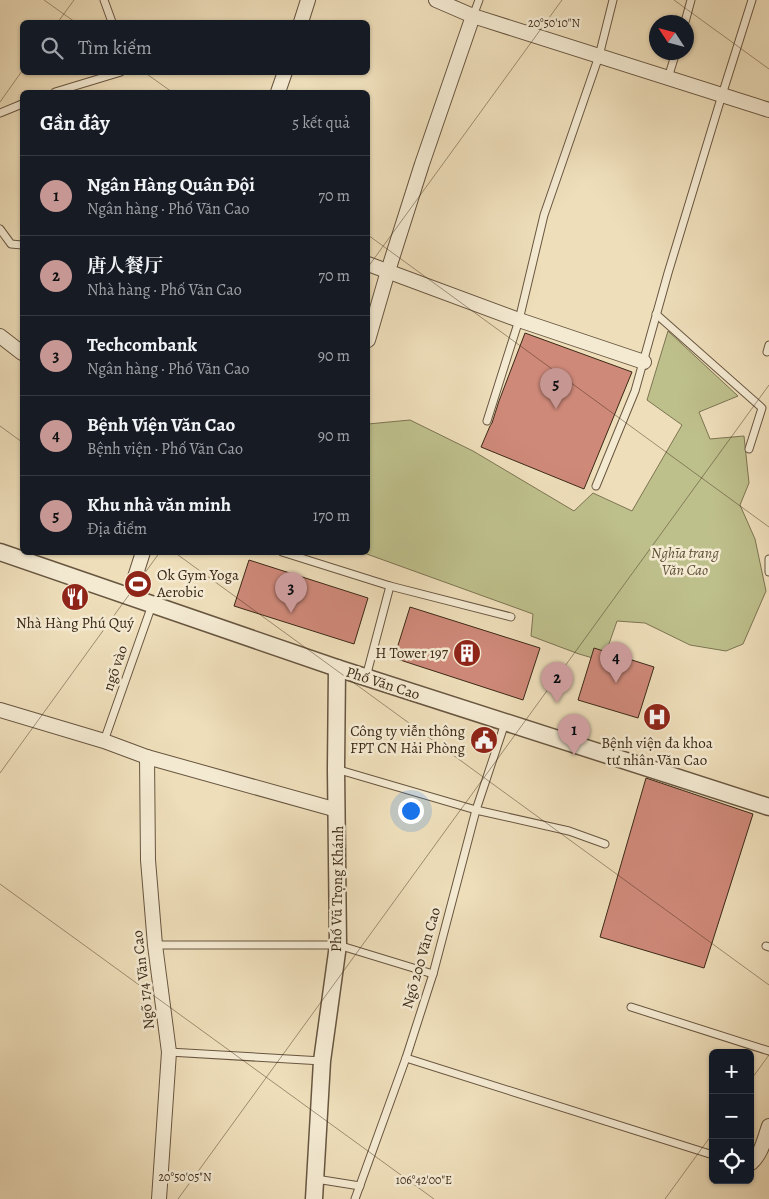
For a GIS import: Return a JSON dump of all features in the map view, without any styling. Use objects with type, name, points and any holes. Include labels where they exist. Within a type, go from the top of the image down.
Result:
[{"type":"street","points":[[302,20],[308,0]]},
{"type":"street","points":[[436,0],[473,16],[769,110]]},
{"type":"street","points":[[370,333],[422,164],[473,16]]},
{"type":"street","points":[[279,90],[284,75]]},
{"type":"street","points":[[370,265],[519,320],[644,362]]},
{"type":"street","points":[[0,336],[20,351]]},
{"type":"street","name":"Phố Văn Cao","points":[[0,552],[337,668],[769,807]]},
{"type":"street","points":[[129,596],[141,555]]},
{"type":"street","name":"Phố Vũ Trọng Khánh","points":[[314,1199],[322,1061],[338,945],[337,668]]},
{"type":"street","points":[[0,710],[104,741],[147,758],[337,810]]},
{"type":"street","name":"Ngõ 174 Văn Cao","points":[[147,758],[148,860],[155,945],[169,1052],[159,1199]]},
{"type":"street","points":[[754,1160],[761,1150],[769,1126]]},
{"type":"lane","points":[[104,0],[111,20]]},
{"type":"lane","points":[[473,16],[479,0]]},
{"type":"lane","points":[[487,421],[519,320],[544,215],[599,56],[613,0]]},
{"type":"lane","points":[[687,15],[691,0]]},
{"type":"lane","points":[[596,486],[635,391],[656,314],[752,0]]},
{"type":"lane","points":[[668,78],[674,60]]},
{"type":"lane","points":[[62,90],[110,75]]},
{"type":"lane","points":[[0,113],[20,105]]},
{"type":"lane","points":[[0,229],[11,244],[20,245]]},
{"type":"lane","points":[[656,314],[762,408],[749,449]]},
{"type":"lane","points":[[292,555],[390,586],[511,617]]},
{"type":"lane","points":[[769,559],[769,572]]},
{"type":"lane","points":[[366,677],[390,586]]},
{"type":"lane","name":"ngõ vào","points":[[104,741],[152,604]]},
{"type":"lane","name":"Ngõ 200 Văn Cao","points":[[355,1199],[406,1058],[433,974],[476,810],[505,722]]},
{"type":"lane","points":[[336,769],[476,810],[569,831],[605,844]]},
{"type":"lane","points":[[155,945],[338,945],[433,974]]},
{"type":"lane","points":[[631,1006],[769,1051]]},
{"type":"lane","points":[[169,1052],[322,1061]]},
{"type":"lane","points":[[406,1058],[709,1154]]},
{"type":"lane","points":[[315,1179],[360,1186]]},
{"type":"green space","name":"Nghĩa trang Văn Cao","points":[[668,331],[738,396],[699,412],[710,439],[744,436],[749,483],[740,505],[755,539],[766,591],[743,644],[726,651],[690,645],[645,623],[617,621],[603,661],[531,636],[533,614],[370,555],[370,424],[410,420],[473,451],[574,511],[593,493],[632,511],[682,425],[647,400]]},
{"type":"building","points":[[525,333],[632,372],[584,489],[481,447],[492,423]]},
{"type":"building","points":[[249,560],[368,598],[354,644],[234,606]]},
{"type":"building","name":"H Tower 197","points":[[410,607],[540,648],[523,700],[394,658]]},
{"type":"building","points":[[594,648],[654,667],[638,718],[578,700]]},
{"type":"building","points":[[646,778],[753,814],[704,968],[600,937]]},
{"type":"place","name":"Khu nhà văn minh","points":[[556,409]]},
{"type":"place","name":"Ok Gym Yoga Aerobic","points":[[138,584]]},
{"type":"place","name":"Nhà Hàng Phú Quý","points":[[75,597]]},
{"type":"place","name":"Techcombank","points":[[291,613]]},
{"type":"place","name":"H Tower 197","points":[[467,653]]},
{"type":"place","name":"Bệnh Viện Văn Cao","points":[[616,683]]},
{"type":"place","name":"唐人餐厅","points":[[557,703]]},
{"type":"place","name":"Bệnh viện đa khoa tư nhân Văn Cao","points":[[657,717]]},
{"type":"place","name":"Công ty viễn thông FPT CN Hải Phòng","points":[[484,740]]},
{"type":"place","name":"Ngân Hàng Quân Đội","points":[[574,755]]}]
